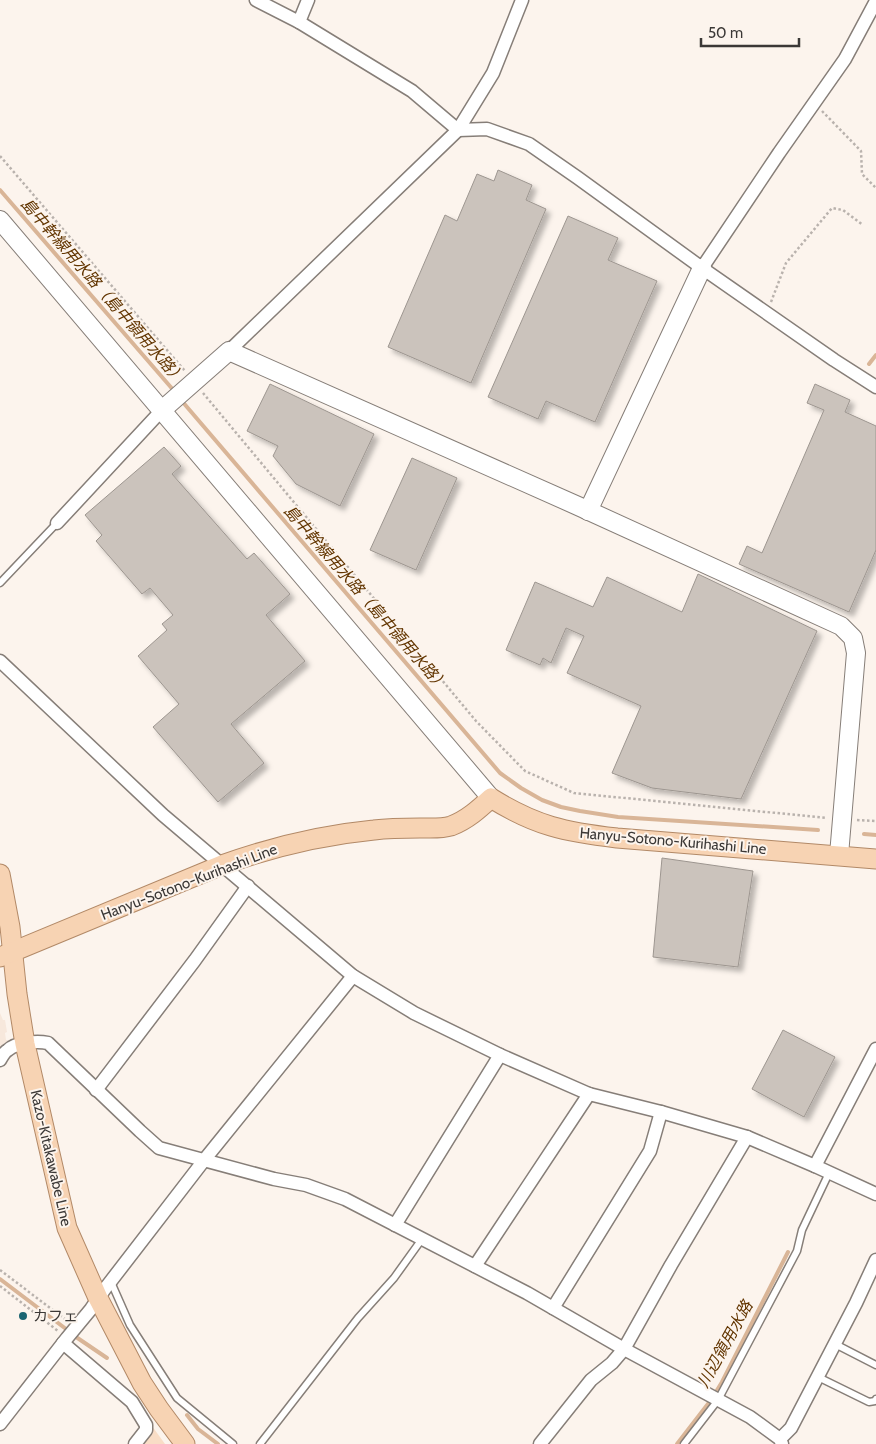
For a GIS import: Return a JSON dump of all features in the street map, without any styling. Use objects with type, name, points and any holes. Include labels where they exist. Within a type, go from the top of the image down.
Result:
[{"type":"main road","name":"Hanyu-Sotono-Kurihashi Line","points":[[6,954],[222,865],[259,852],[306,839],[350,832],[391,828],[448,827],[461,822],[475,813],[491,798],[516,813],[539,823],[579,834],[876,859]]},
{"type":"main road","name":"Kazo-Kitakawabe Line","points":[[0,874],[10,927],[6,954],[66,1228],[98,1298],[142,1383],[185,1444]]},
{"type":"street","points":[[256,0],[299,22],[412,91],[458,130],[487,129],[529,144],[702,268],[834,360],[876,386]]},
{"type":"street","points":[[299,22],[308,0]]},
{"type":"street","points":[[58,522],[162,410],[229,351],[458,130],[493,73],[522,0]]},
{"type":"street","points":[[588,511],[702,268],[845,59],[876,1]]},
{"type":"street","points":[[0,220],[491,798]]},
{"type":"street","points":[[229,351],[841,626],[853,638],[856,653],[839,855]]},
{"type":"street","points":[[0,661],[163,815],[353,976],[414,1013],[500,1055],[589,1094],[661,1112],[747,1137],[876,1194]]},
{"type":"street","points":[[96,1090],[195,960],[248,886]]},
{"type":"street","points":[[0,1424],[65,1340],[92,1309],[110,1282],[205,1159],[353,976]]},
{"type":"street","points":[[0,1060],[10,1048],[43,1042],[48,1044],[160,1148],[274,1179],[306,1185],[345,1199],[475,1266],[624,1350],[750,1417],[781,1442],[791,1428],[818,1377],[876,1260]]},
{"type":"street","points":[[815,1166],[876,1048]]},
{"type":"street","points":[[395,1225],[500,1055]]},
{"type":"street","points":[[475,1266],[589,1094]]},
{"type":"street","points":[[552,1308],[650,1151],[661,1112]]},
{"type":"street","points":[[540,1444],[591,1380],[624,1350],[671,1265],[747,1137]]},
{"type":"street","points":[[65,1340],[132,1402],[146,1424],[146,1430],[136,1444]]},
{"type":"lane","points":[[0,582],[58,522]]},
{"type":"lane","points":[[684,1444],[718,1400],[797,1251],[802,1230],[829,1173]]},
{"type":"lane","points":[[260,1444],[358,1318],[394,1278],[422,1239]]},
{"type":"lane","points":[[110,1282],[130,1325],[177,1398],[233,1444]]},
{"type":"lane","points":[[835,1344],[876,1365]]},
{"type":"lane","points":[[818,1377],[869,1402],[876,1399]]},
{"type":"path","points":[[814,103],[861,151],[862,174],[876,188]]},
{"type":"path","points":[[0,156],[194,382],[476,721],[525,771],[574,793],[876,821]]},
{"type":"path","points":[[767,313],[786,263],[832,208],[843,210],[863,225]]},
{"type":"path","points":[[0,1270],[76,1327]]},
{"type":"path","points":[[0,1286],[65,1340]]},
{"type":"shaded area","points":[[0,1013],[3,1020],[5,1020],[6,1040],[8,1040],[0,1052]]},
{"type":"shaded area","points":[[152,1426],[165,1444],[142,1444]]},
{"type":"building","points":[[498,170],[532,185],[526,200],[546,209],[471,383],[388,347],[445,215],[457,221],[477,174],[494,181]]},
{"type":"building","points":[[568,216],[618,238],[608,260],[657,281],[595,422],[546,401],[538,419],[488,397]]},
{"type":"building","points":[[270,384],[374,434],[340,506],[296,484],[273,456],[278,446],[247,431]]},
{"type":"building","points":[[815,384],[850,400],[845,412],[876,426],[876,550],[849,612],[739,564],[747,546],[762,553],[824,410],[807,403]]},
{"type":"building","points":[[164,447],[181,466],[172,474],[247,559],[254,553],[290,594],[266,615],[305,661],[231,724],[264,763],[218,802],[153,727],[179,704],[138,656],[167,630],[162,624],[173,615],[150,588],[142,594],[96,541],[102,535],[85,515]]},
{"type":"building","points":[[412,458],[457,478],[416,570],[370,550]]},
{"type":"building","points":[[698,574],[817,631],[741,799],[652,788],[612,773],[641,706],[567,673],[584,636],[566,628],[551,663],[543,658],[540,665],[506,650],[535,582],[593,607],[607,577],[682,612]]},
{"type":"building","points":[[662,858],[753,871],[738,967],[653,957]]},
{"type":"building","points":[[783,1030],[835,1057],[804,1117],[752,1089]]},
{"type":"waterway","name":"島中幹線用水路（島中領用水路）","points":[[0,190],[175,392]]},
{"type":"waterway","points":[[869,364],[876,355]]},
{"type":"waterway","name":"島中幹線用水路（島中領用水路）","points":[[181,400],[500,773],[521,788],[542,800],[561,807],[618,817],[818,830]]},
{"type":"waterway","name":"島中幹線用水路（島中領用水路）","points":[[864,834],[876,835]]},
{"type":"waterway","name":"川辺領用水路","points":[[677,1444],[711,1400],[722,1382],[788,1252]]},
{"type":"waterway","points":[[0,1279],[66,1329]]},
{"type":"waterway","points":[[76,1337],[107,1358]]},
{"type":"waterway","points":[[187,1415],[198,1429],[218,1444]]},
{"type":"place","name":"カフェ","points":[[23,1316]]}]
